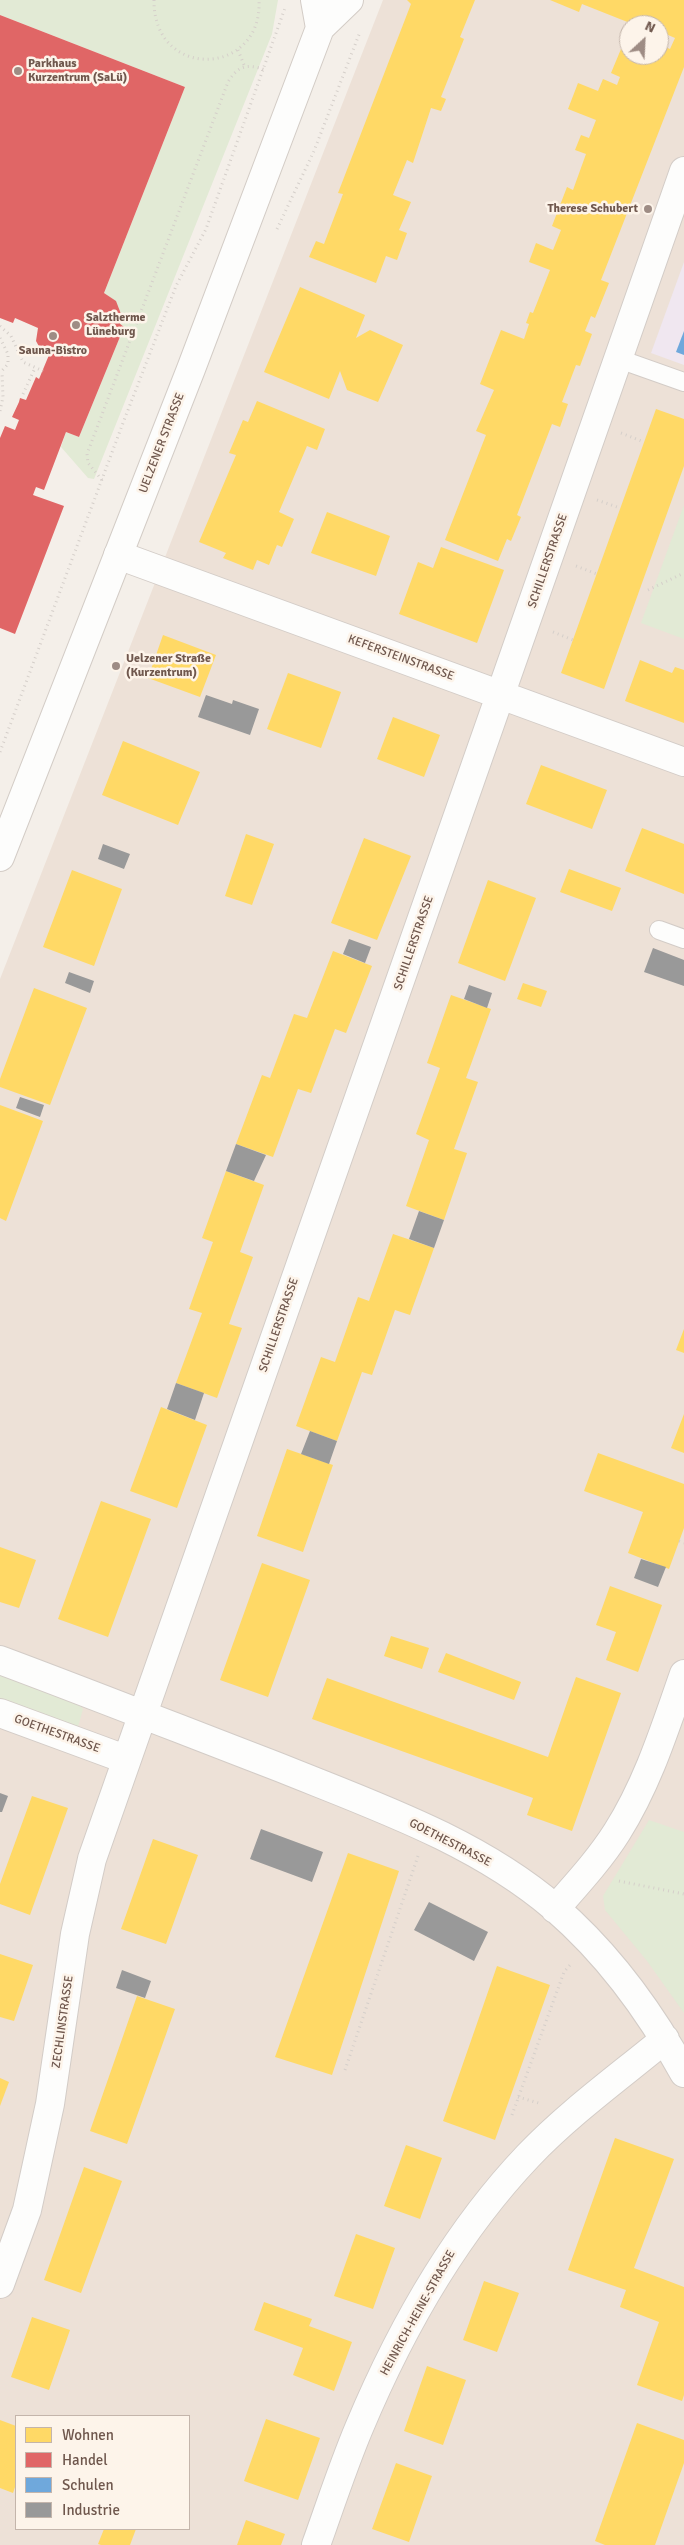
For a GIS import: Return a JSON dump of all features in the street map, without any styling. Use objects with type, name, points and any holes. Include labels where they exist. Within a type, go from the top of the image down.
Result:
[{"type":"street","points":[[314,0],[320,28]]},
{"type":"street","name":"UELZENER STRASSE","points":[[0,857],[130,560],[320,28],[349,0]]},
{"type":"street","name":"SCHILLERSTRASSE","points":[[142,1714],[502,695],[684,171]]},
{"type":"street","name":"KEFERSTEINSTRASSE","points":[[130,560],[684,762]]},
{"type":"street","name":"GOETHESTRASSE","points":[[0,1660],[359,1799],[427,1829],[479,1856],[523,1884],[555,1909],[589,1942],[612,1968],[666,2039],[684,2073]]},
{"type":"street","points":[[555,1909],[586,1874],[617,1832],[650,1768],[684,1674]]},
{"type":"street","name":"GOETHESTRASSE","points":[[0,1712],[125,1759]]},
{"type":"street","points":[[125,1759],[142,1714]]},
{"type":"street","name":"ZECHLINSTRASSE","points":[[0,2284],[27,2210],[44,2133],[76,1934],[92,1859],[125,1759]]},
{"type":"street","name":"HEINRICH-HEINE-STRASSE","points":[[316,2545],[373,2396],[409,2324],[446,2259],[485,2206],[528,2156],[574,2113],[666,2039]]},
{"type":"lane","points":[[618,359],[684,382]]},
{"type":"lane","points":[[659,930],[684,939]]},
{"type":"path","points":[[154,0],[154,17],[159,31],[168,43],[179,52],[193,58],[208,60],[223,57],[238,50],[248,40],[256,26],[259,0]]},
{"type":"path","points":[[0,752],[176,286],[206,229],[284,14],[287,0]]},
{"type":"path","points":[[326,121],[361,28]]},
{"type":"path","points":[[238,50],[244,66]]},
{"type":"path","points":[[102,480],[88,463],[87,454],[228,82],[234,72],[244,66],[254,66],[264,70]]},
{"type":"path","points":[[0,326],[12,336],[23,362],[42,371]]},
{"type":"path","points":[[0,338],[8,354],[8,364],[1,372],[3,397],[0,411]]},
{"type":"path","points":[[23,394],[35,368]]},
{"type":"path","points":[[648,590],[684,573]]},
{"type":"path","points":[[679,1541],[684,1543]]},
{"type":"path","points":[[345,2070],[427,1829]]},
{"type":"path","points":[[586,1874],[684,1894]]},
{"type":"path","points":[[512,2115],[564,1972],[589,1942]]},
{"type":"shaded area","points":[[383,0],[684,0],[684,2545],[0,2545],[0,979]]},
{"type":"shaded area","points":[[684,262],[684,365],[651,353]]},
{"type":"green space","points":[[0,0],[278,0],[272,34],[94,479],[88,478],[61,447],[66,432],[79,437],[124,327],[119,323],[120,313],[117,305],[104,293],[185,87],[0,15]]},
{"type":"green space","points":[[684,505],[684,639],[641,623]]},
{"type":"green space","points":[[0,1670],[74,1698],[83,1709],[78,1727],[70,1731],[0,1705]]},
{"type":"green space","points":[[649,1820],[684,1832],[684,2013],[647,1961],[605,1910],[603,1896]]},
{"type":"building: Wohnen","points":[[407,0],[475,0],[460,37],[464,39],[441,97],[446,99],[441,111],[431,108],[413,163],[407,160],[393,195],[411,202],[399,230],[407,233],[397,260],[386,256],[376,283],[309,257],[316,241],[324,244],[343,194],[338,193],[411,4]]},
{"type":"building: Wohnen","points":[[550,0],[684,0],[684,67],[601,280],[609,283],[595,318],[591,316],[585,331],[592,334],[580,366],[576,365],[562,402],[568,404],[560,427],[552,424],[517,515],[521,517],[511,541],[507,539],[498,561],[445,540],[486,435],[476,431],[494,390],[480,384],[501,330],[524,339],[529,324],[526,323],[530,312],[533,313],[550,270],[529,262],[536,243],[553,250],[561,230],[552,226],[567,187],[573,190],[586,154],[575,150],[581,135],[589,138],[596,120],[568,109],[578,83],[598,91],[603,79],[617,85],[620,77],[611,73],[619,54],[619,65],[669,65],[669,49],[675,38],[669,35],[669,15],[619,15],[619,19],[582,4],[579,12]]},
{"type":"building: Wohnen","points":[[300,287],[365,315],[356,338],[370,330],[403,345],[378,402],[347,390],[340,371],[329,399],[264,372]]},
{"type":"building: Wohnen","points":[[257,401],[325,429],[317,450],[307,446],[279,512],[294,519],[282,547],[277,545],[269,565],[257,560],[253,570],[223,558],[226,553],[199,542],[236,455],[229,453],[243,420],[248,422]]},
{"type":"building: Wohnen","points":[[656,409],[684,419],[684,466],[604,689],[561,673]]},
{"type":"building: Wohnen","points":[[327,512],[390,536],[376,576],[311,553]]},
{"type":"building: Wohnen","points":[[441,547],[504,570],[477,643],[399,614],[418,562],[433,568]]},
{"type":"building: Wohnen","points":[[163,635],[216,655],[200,697],[148,678]]},
{"type":"building: Wohnen","points":[[640,660],[672,673],[675,667],[684,670],[684,723],[625,701]]},
{"type":"building: Wohnen","points":[[288,673],[341,692],[321,748],[267,729]]},
{"type":"building: Wohnen","points":[[393,717],[440,735],[424,777],[377,759]]},
{"type":"building: Wohnen","points":[[123,741],[200,772],[178,825],[102,795]]},
{"type":"building: Wohnen","points":[[541,765],[607,790],[592,829],[526,804]]},
{"type":"building: Wohnen","points":[[642,828],[684,844],[684,894],[625,871]]},
{"type":"building: Wohnen","points":[[246,834],[274,844],[252,905],[225,896]]},
{"type":"building: Wohnen","points":[[364,838],[411,856],[377,940],[331,923]]},
{"type":"building: Wohnen","points":[[569,869],[621,888],[612,911],[560,892]]},
{"type":"building: Wohnen","points":[[72,870],[122,889],[94,966],[43,947]]},
{"type":"building: Wohnen","points":[[488,880],[536,898],[505,981],[458,963]]},
{"type":"building: Wohnen","points":[[333,951],[372,966],[346,1033],[335,1029],[311,1093],[298,1089],[273,1157],[236,1144],[262,1075],[270,1078],[294,1014],[307,1018]]},
{"type":"building: Wohnen","points":[[523,983],[547,991],[541,1007],[517,999]]},
{"type":"building: Wohnen","points":[[34,988],[87,1008],[50,1105],[0,1087],[0,1079]]},
{"type":"building: Wohnen","points":[[451,995],[491,1009],[466,1078],[478,1082],[454,1149],[467,1153],[444,1220],[406,1206],[429,1140],[416,1134],[440,1068],[427,1063]]},
{"type":"building: Wohnen","points":[[0,1105],[43,1121],[6,1221],[0,1218]]},
{"type":"building: Wohnen","points":[[226,1171],[264,1185],[240,1252],[253,1257],[229,1324],[242,1328],[217,1398],[176,1383],[202,1313],[189,1309],[213,1242],[202,1238]]},
{"type":"building: Wohnen","points":[[393,1234],[434,1248],[410,1315],[395,1310],[372,1375],[362,1372],[337,1441],[296,1426],[321,1357],[335,1362],[358,1297],[369,1301]]},
{"type":"building: Wohnen","points":[[684,1329],[684,1353],[676,1350]]},
{"type":"building: Wohnen","points":[[161,1407],[207,1425],[177,1508],[130,1491]]},
{"type":"building: Wohnen","points":[[684,1414],[684,1453],[671,1448]]},
{"type":"building: Wohnen","points":[[287,1449],[333,1465],[303,1552],[257,1536]]},
{"type":"building: Wohnen","points":[[598,1453],[684,1484],[684,1528],[669,1569],[628,1553],[643,1512],[584,1491]]},
{"type":"building: Wohnen","points":[[101,1501],[151,1519],[108,1637],[58,1619]]},
{"type":"building: Wohnen","points":[[0,1547],[36,1560],[19,1608],[0,1602]]},
{"type":"building: Wohnen","points":[[262,1563],[310,1580],[268,1697],[220,1680]]},
{"type":"building: Wohnen","points":[[610,1586],[662,1605],[638,1672],[606,1660],[616,1632],[596,1625]]},
{"type":"building: Wohnen","points":[[391,1636],[429,1648],[422,1669],[384,1656]]},
{"type":"building: Wohnen","points":[[446,1653],[521,1682],[514,1700],[438,1672]]},
{"type":"building: Wohnen","points":[[576,1677],[621,1693],[572,1831],[527,1815],[533,1798],[312,1719],[327,1678],[548,1757]]},
{"type":"building: Wohnen","points":[[32,1796],[68,1808],[30,1915],[0,1904],[0,1884]]},
{"type":"building: Wohnen","points":[[153,1839],[198,1855],[166,1944],[121,1929]]},
{"type":"building: Wohnen","points":[[348,1853],[399,1871],[332,2075],[275,2057]]},
{"type":"building: Wohnen","points":[[0,1954],[33,1965],[14,2021],[0,2017]]},
{"type":"building: Wohnen","points":[[497,1966],[550,1985],[495,2140],[443,2121]]},
{"type":"building: Wohnen","points":[[137,1996],[175,2009],[127,2144],[90,2131]]},
{"type":"building: Wohnen","points":[[0,2078],[9,2082],[0,2106]]},
{"type":"building: Wohnen","points":[[615,2138],[674,2159],[634,2268],[684,2287],[684,2395],[682,2401],[637,2385],[659,2322],[620,2307],[626,2290],[568,2270]]},
{"type":"building: Wohnen","points":[[406,2145],[442,2158],[420,2219],[384,2206]]},
{"type":"building: Wohnen","points":[[84,2167],[122,2181],[81,2293],[44,2280]]},
{"type":"building: Wohnen","points":[[356,2234],[395,2248],[373,2309],[334,2296]]},
{"type":"building: Wohnen","points":[[484,2281],[519,2293],[497,2352],[463,2340]]},
{"type":"building: Wohnen","points":[[264,2302],[312,2319],[309,2326],[352,2342],[334,2391],[293,2375],[303,2348],[254,2330]]},
{"type":"building: Wohnen","points":[[32,2317],[70,2330],[49,2390],[11,2377]]},
{"type":"building: Wohnen","points":[[427,2366],[466,2380],[443,2445],[404,2431]]},
{"type":"building: Wohnen","points":[[266,2419],[320,2438],[298,2500],[244,2481]]},
{"type":"building: Wohnen","points":[[0,2420],[15,2426],[15,2487],[13,2493],[0,2488]]},
{"type":"building: Wohnen","points":[[637,2423],[684,2440],[684,2463],[655,2545],[605,2545],[595,2541]]},
{"type":"building: Wohnen","points":[[396,2463],[432,2476],[409,2542],[372,2529]]},
{"type":"building: Wohnen","points":[[246,2520],[285,2534],[281,2545],[237,2545]]},
{"type":"building: Wohnen","points":[[104,2530],[136,2530],[130,2545],[98,2544]]},
{"type":"building: Handel","name":"Salztherme Lüneburg","points":[[0,15],[185,87],[104,293],[116,301],[121,314],[119,323],[124,327],[79,437],[66,432],[44,490],[36,487],[33,495],[64,506],[15,634],[0,628],[0,438],[5,426],[15,430],[19,420],[12,417],[20,398],[26,400],[36,377],[39,379],[49,355],[41,350],[36,341],[38,328],[15,318],[13,323],[0,318]]},
{"type":"building: Schulen","points":[[684,331],[684,355],[676,352]]},
{"type":"building: Industrie","points":[[206,695],[232,704],[233,700],[259,709],[250,735],[198,717]]},
{"type":"building: Industrie","points":[[103,844],[130,854],[124,869],[98,859]]},
{"type":"building: Industrie","points":[[349,939],[371,947],[365,963],[343,954]]},
{"type":"building: Industrie","points":[[653,948],[684,960],[684,986],[644,972]]},
{"type":"building: Industrie","points":[[69,972],[94,981],[90,993],[65,983]]},
{"type":"building: Industrie","points":[[469,985],[492,993],[487,1008],[464,999]]},
{"type":"building: Industrie","points":[[20,1097],[44,1105],[40,1117],[16,1108]]},
{"type":"building: Industrie","points":[[236,1144],[266,1155],[254,1181],[226,1171]]},
{"type":"building: Industrie","points":[[419,1211],[444,1220],[434,1248],[409,1239]]},
{"type":"building: Industrie","points":[[176,1383],[204,1393],[195,1420],[167,1409]]},
{"type":"building: Industrie","points":[[310,1431],[337,1441],[329,1464],[301,1454]]},
{"type":"building: Industrie","points":[[641,1559],[666,1567],[658,1587],[634,1578]]},
{"type":"building: Industrie","points":[[0,1793],[8,1796],[2,1812],[0,1812]]},
{"type":"building: Industrie","points":[[261,1829],[323,1852],[312,1882],[250,1859]]},
{"type":"building: Industrie","points":[[429,1902],[488,1932],[474,1961],[414,1930]]},
{"type":"building: Industrie","points":[[122,1970],[151,1981],[145,1998],[116,1988]]},
{"type":"place","name":"Parkhaus Kurzentrum (SaLü)","points":[[18,71]]},
{"type":"place","name":"Therese Schubert","points":[[648,209]]},
{"type":"place","name":"Salztherme Lüneburg","points":[[76,325]]},
{"type":"place","name":"Sauna-Bistro","points":[[53,336]]},
{"type":"place","name":"Uelzener Straße (Kurzentrum)","points":[[116,666]]}]
